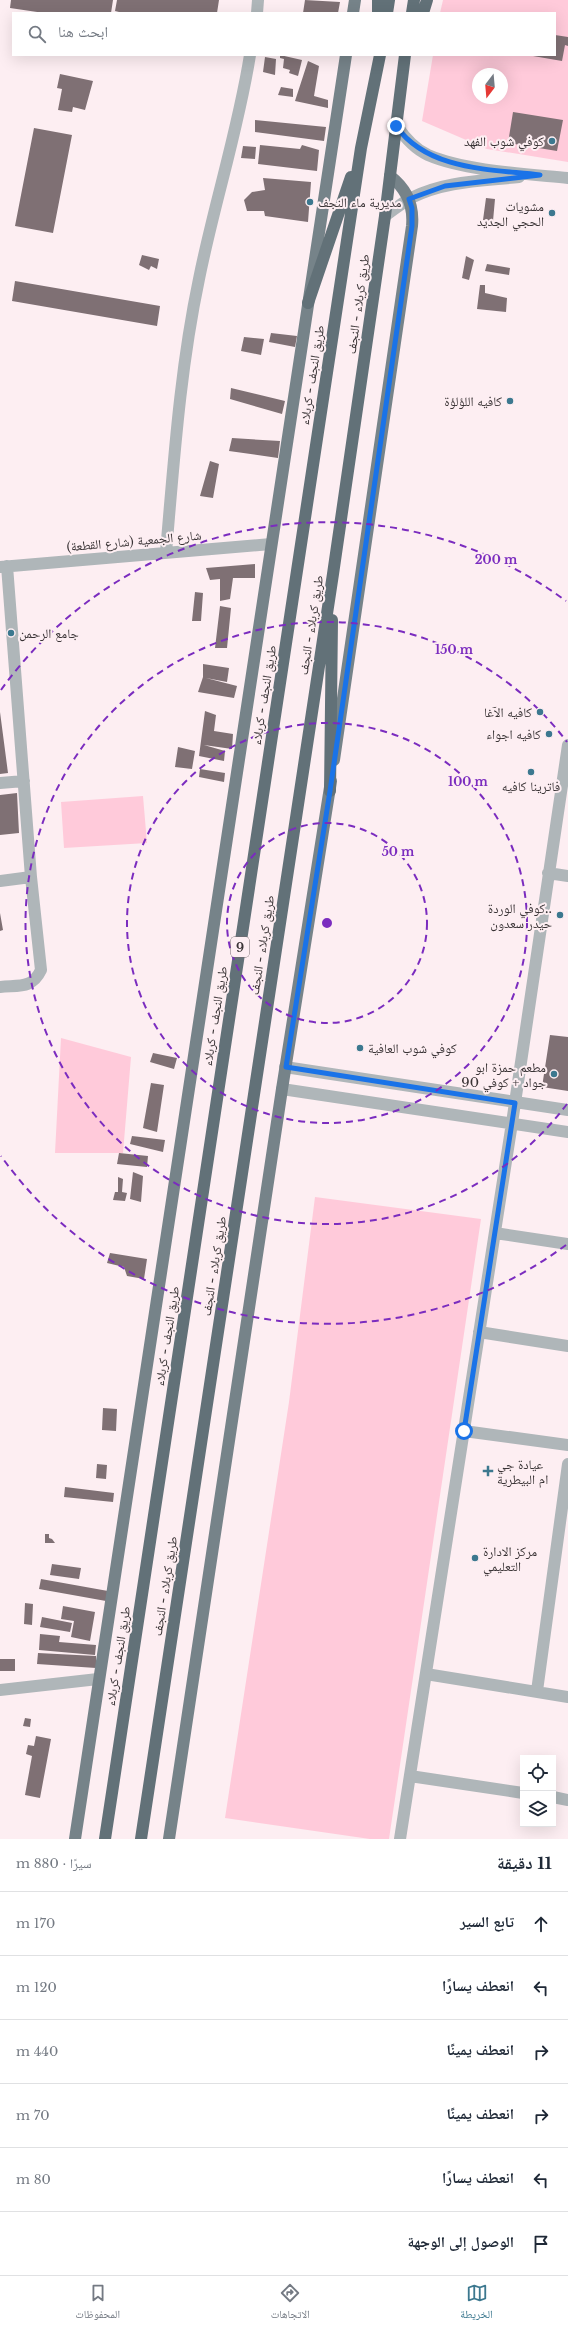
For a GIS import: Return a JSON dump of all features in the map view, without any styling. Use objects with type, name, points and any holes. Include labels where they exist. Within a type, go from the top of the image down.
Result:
[{"type":"highway","points":[[378,0],[378,12]]},
{"type":"highway","points":[[387,12],[389,0]]},
{"type":"highway","points":[[412,12],[414,0]]},
{"type":"highway","points":[[423,12],[427,0]]},
{"type":"highway","name":"طريق کربلاء - النجف","points":[[141,1839],[333,574],[385,216],[403,71],[407,56]]},
{"type":"highway","name":"طريق النجف - کربلاء","points":[[105,1839],[361,148],[379,57]]},
{"type":"highway","points":[[308,303],[361,148]]},
{"type":"highway","points":[[330,791],[333,574]]},
{"type":"main road","points":[[353,12],[355,0]]},
{"type":"main road","points":[[75,1839],[98,1679],[346,56]]},
{"type":"main road","points":[[169,1839],[282,1089],[330,791],[412,226],[412,208],[409,199],[398,182],[390,176]]},
{"type":"street","points":[[257,12],[258,0]]},
{"type":"street","points":[[166,552],[177,421],[190,321],[208,238],[230,156],[250,56]]},
{"type":"street","points":[[396,126],[407,140],[428,155],[473,166],[568,178]]},
{"type":"street","points":[[385,216],[409,199],[445,186],[540,175]]},
{"type":"street","name":"شارع الجمعية (شارع القطعة)","points":[[4,566],[271,544]]},
{"type":"street","points":[[0,987],[29,984],[36,980],[41,970],[31,877],[24,781],[4,566]]},
{"type":"street","points":[[400,1839],[512,1123],[568,746]]},
{"type":"street","points":[[0,783],[24,781]]},
{"type":"street","points":[[548,873],[568,876]]},
{"type":"street","points":[[0,881],[31,877]]},
{"type":"street","points":[[286,1067],[568,1110]]},
{"type":"street","points":[[282,1089],[568,1132]]},
{"type":"street","points":[[541,1128],[539,1117],[547,1107]]},
{"type":"street","points":[[495,1233],[568,1244]]},
{"type":"street","points":[[479,1332],[568,1346]]},
{"type":"street","points":[[464,1431],[568,1445]]},
{"type":"street","points":[[537,1691],[568,1464]]},
{"type":"street","points":[[426,1674],[568,1697]]},
{"type":"street","points":[[0,1690],[98,1679]]},
{"type":"street","points":[[410,1776],[520,1793]]},
{"type":"street","points":[[556,1798],[568,1800]]},
{"type":"shaded area","points":[[443,0],[568,0],[568,162],[487,149],[422,121],[433,56],[556,56],[556,12],[440,12]]},
{"type":"shaded area","points":[[143,796],[147,843],[64,848],[61,802]]},
{"type":"shaded area","points":[[61,1038],[131,1057],[123,1153],[55,1153]]},
{"type":"shaded area","points":[[315,1197],[481,1219],[389,1839],[370,1839],[225,1818],[289,1402]]},
{"type":"building","points":[[11,0],[113,0],[111,12],[37,12],[10,8]]},
{"type":"building","points":[[117,0],[219,0],[217,12],[115,11]]},
{"type":"building","points":[[305,0],[340,2],[338,12],[303,12]]},
{"type":"building","points":[[556,35],[568,37],[568,46],[565,45],[562,61],[533,56],[556,56]]},
{"type":"building","points":[[280,56],[284,56],[302,60],[298,76],[289,73],[290,70],[283,68],[284,59],[280,58]]},
{"type":"building","points":[[265,57],[276,59],[275,75],[263,72]]},
{"type":"building","points":[[308,61],[319,66],[314,96],[328,100],[328,108],[295,101]]},
{"type":"building","points":[[60,74],[93,81],[85,110],[73,107],[72,112],[58,110],[62,89],[57,88]]},
{"type":"building","points":[[281,87],[293,89],[293,97],[278,95]]},
{"type":"building","points":[[513,112],[563,120],[557,151],[508,143]]},
{"type":"building","points":[[255,120],[326,127],[324,141],[255,132]]},
{"type":"building","points":[[34,128],[72,135],[53,233],[15,226]]},
{"type":"building","points":[[260,145],[300,149],[302,145],[319,150],[317,171],[258,164]]},
{"type":"building","points":[[243,146],[256,147],[255,159],[241,158]]},
{"type":"building","points":[[263,178],[311,182],[308,222],[265,216],[264,211],[247,211],[244,200],[252,192],[265,190]]},
{"type":"building","points":[[486,198],[495,199],[493,221],[483,220]]},
{"type":"building","points":[[142,255],[159,259],[157,269],[151,266],[149,270],[139,265]]},
{"type":"building","points":[[466,256],[474,260],[469,280],[462,278]]},
{"type":"building","points":[[487,264],[510,268],[509,275],[485,271]]},
{"type":"building","points":[[15,281],[160,306],[157,326],[12,301]]},
{"type":"building","points":[[480,285],[485,285],[485,293],[507,298],[506,312],[477,309]]},
{"type":"building","points":[[271,333],[297,336],[295,347],[269,342]]},
{"type":"building","points":[[244,337],[264,339],[261,355],[241,351]]},
{"type":"building","points":[[231,388],[285,401],[282,414],[230,399]]},
{"type":"building","points":[[232,438],[280,441],[278,458],[229,451]]},
{"type":"building","points":[[210,461],[219,464],[213,498],[200,496]]},
{"type":"building","points":[[255,564],[255,578],[233,578],[230,599],[220,601],[220,579],[210,580],[206,568]]},
{"type":"building","points":[[195,592],[203,593],[201,621],[192,621]]},
{"type":"building","points":[[220,606],[231,608],[227,648],[215,648]]},
{"type":"building","points":[[203,664],[229,668],[227,682],[206,678],[237,686],[234,698],[198,692],[203,677]]},
{"type":"building","points":[[205,711],[216,715],[214,731],[233,734],[232,749],[204,745],[225,751],[224,761],[199,756]]},
{"type":"building","points":[[0,712],[8,773],[0,774]]},
{"type":"building","points":[[178,747],[195,751],[192,769],[175,767]]},
{"type":"building","points":[[200,769],[225,773],[224,782],[199,777]]},
{"type":"building","points":[[17,793],[19,833],[0,835],[0,795]]},
{"type":"building","points":[[0,913],[3,930],[0,931]]},
{"type":"building","points":[[550,1035],[568,1037],[568,1091],[542,1087]]},
{"type":"building","points":[[153,1053],[177,1058],[174,1069],[150,1062]]},
{"type":"building","points":[[151,1083],[164,1085],[157,1132],[143,1128]]},
{"type":"building","points":[[132,1136],[165,1140],[163,1152],[130,1144]]},
{"type":"building","points":[[119,1153],[148,1156],[147,1167],[117,1164]]},
{"type":"building","points":[[133,1172],[143,1176],[141,1202],[130,1199]]},
{"type":"building","points":[[118,1177],[123,1179],[122,1192],[127,1193],[125,1201],[113,1200],[115,1192],[118,1192]]},
{"type":"building","points":[[110,1253],[147,1259],[144,1279],[127,1276],[124,1267],[107,1263]]},
{"type":"building","points":[[103,1408],[117,1409],[116,1431],[102,1430]]},
{"type":"building","points":[[97,1464],[107,1465],[106,1479],[96,1478]]},
{"type":"building","points":[[65,1487],[114,1493],[113,1502],[64,1497]]},
{"type":"building","points":[[45,1534],[49,1534],[49,1538],[55,1543],[45,1543]]},
{"type":"building","points":[[52,1564],[81,1568],[79,1579],[50,1575]]},
{"type":"building","points":[[41,1579],[108,1591],[106,1601],[39,1589]]},
{"type":"building","points":[[25,1603],[33,1604],[32,1625],[24,1624]]},
{"type":"building","points":[[63,1606],[95,1612],[90,1641],[71,1637],[74,1621],[61,1619]]},
{"type":"building","points":[[42,1617],[72,1623],[70,1632],[40,1627]]},
{"type":"building","points":[[40,1634],[60,1636],[59,1642],[96,1645],[95,1655],[39,1650]]},
{"type":"building","points":[[38,1653],[96,1656],[96,1668],[37,1664]]},
{"type":"building","points":[[0,1659],[15,1659],[15,1671],[0,1671]]},
{"type":"building","points":[[25,1718],[31,1719],[30,1727],[23,1726]]},
{"type":"building","points":[[36,1736],[51,1739],[40,1798],[25,1795],[32,1756],[26,1754],[28,1745],[34,1746]]},
{"type":"place","name":"كوفي شوب الفهد","points":[[552,141]]},
{"type":"place","name":"مديرية ماء النجف","points":[[310,202]]},
{"type":"place","name":"مشويات الحجي الجديد","points":[[552,213]]},
{"type":"place","name":"كافيه اللؤلؤة","points":[[510,401]]},
{"type":"place","name":"جامع الرحمن","points":[[11,633]]},
{"type":"place","name":"كافيه الآغا","points":[[540,712]]},
{"type":"place","name":"كافيه اجواء","points":[[549,734]]},
{"type":"place","name":"فاترينا كافيه","points":[[531,772]]},
{"type":"place","name":"كوفي الوردة.. حيدر سعدون","points":[[560,915]]},
{"type":"place","name":"كوفي شوب العافية","points":[[360,1048]]},
{"type":"place","name":"مطعم حمزة ابو جواد + كوفي 90","points":[[554,1074]]},
{"type":"place","name":"عيادة جي ام البيطرية","points":[[488,1471]]},
{"type":"place","name":"مركز الادارة التعليمي","points":[[475,1558]]},
{"type":"route","points":[[396,126],[407,140],[428,155],[473,166],[540,175],[458,183],[433,189],[409,199],[413,216],[412,226],[330,791],[286,1067],[515,1103],[464,1431]]}]
